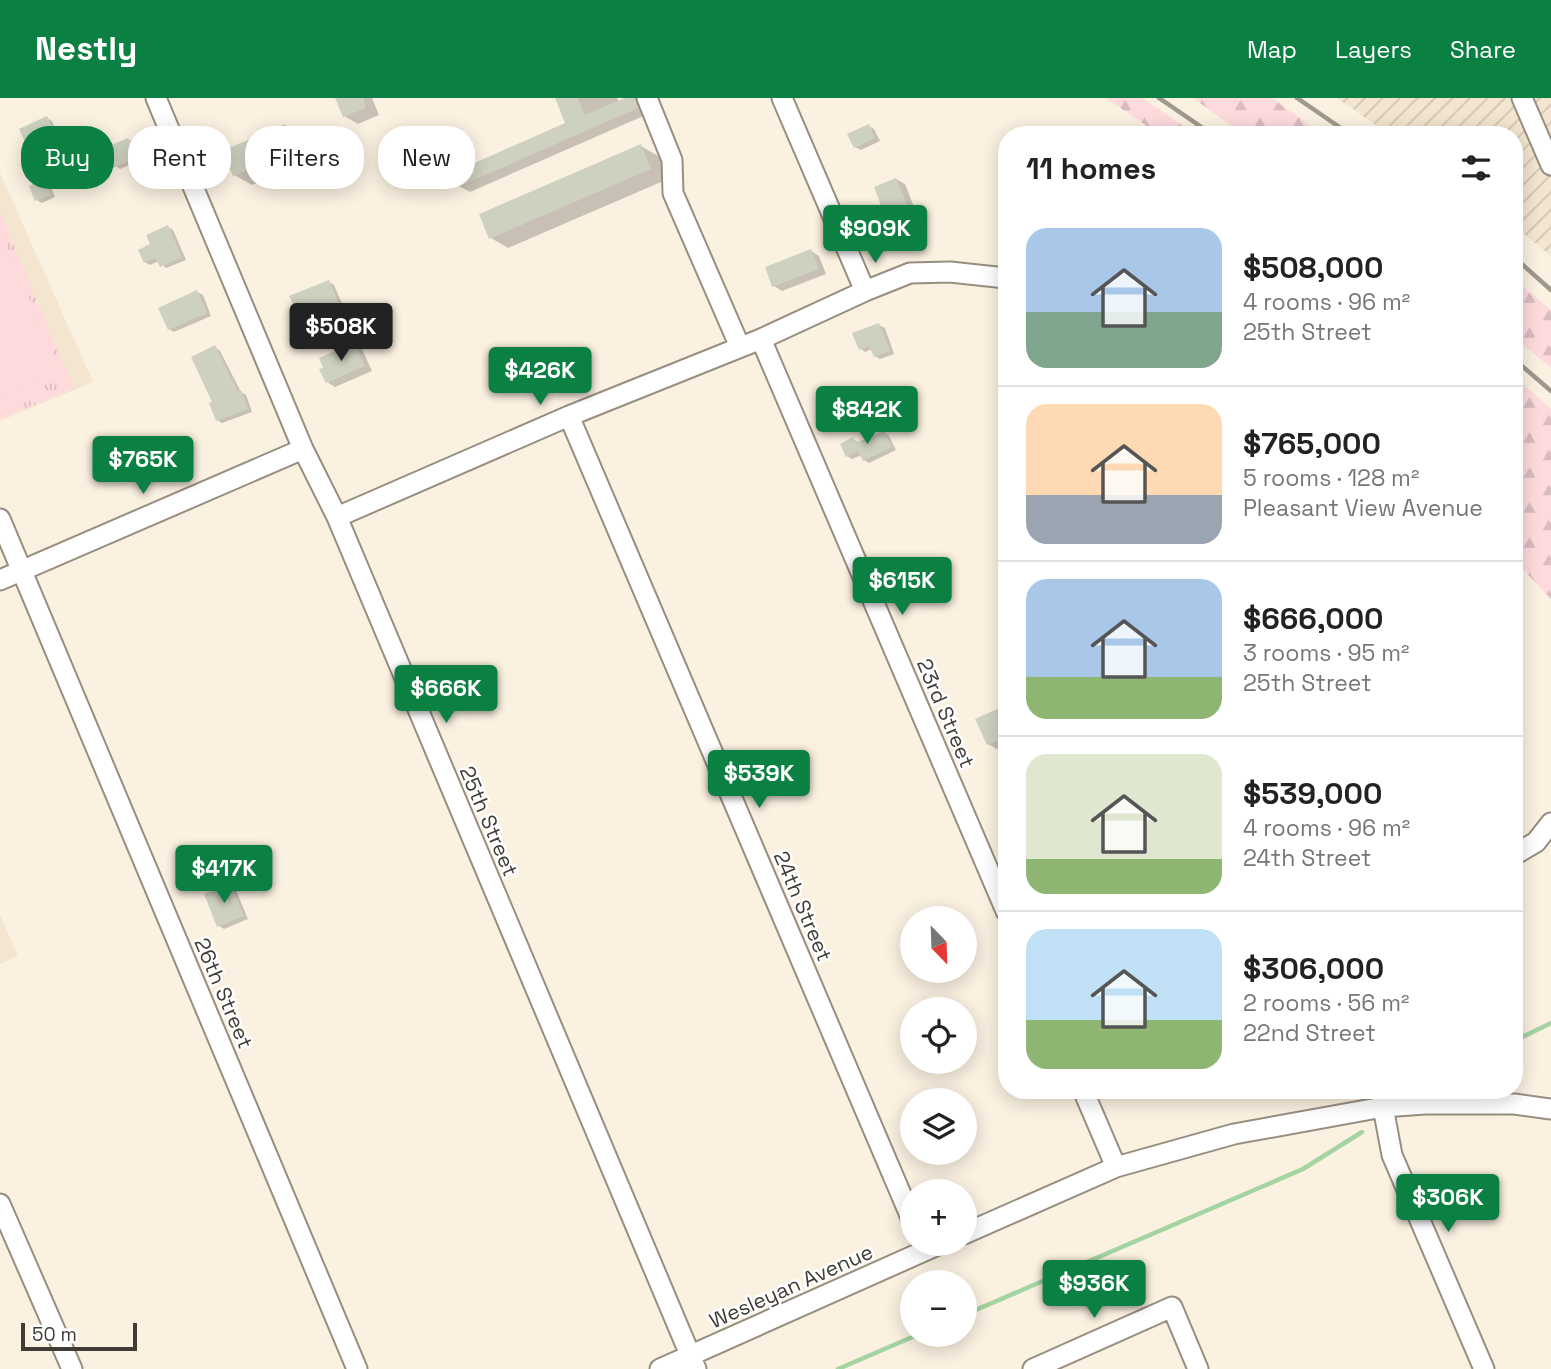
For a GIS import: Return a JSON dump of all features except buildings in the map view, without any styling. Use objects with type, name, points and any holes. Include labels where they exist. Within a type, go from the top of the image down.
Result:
[{"type":"street","name":"25th Street","points":[[156,98],[303,449],[337,517],[693,1363]]},
{"type":"street","points":[[647,98],[672,160],[673,193],[740,347]]},
{"type":"street","points":[[782,98],[865,291]]},
{"type":"street","points":[[1523,98],[1551,165]]},
{"type":"street","points":[[337,517],[569,416],[761,339],[910,273],[950,272],[998,277]]},
{"type":"street","name":"23rd Street","points":[[761,339],[998,892]]},
{"type":"street","name":"24th Street","points":[[569,416],[900,1192]]},
{"type":"street","points":[[0,580],[303,449]]},
{"type":"street","name":"26th Street","points":[[0,519],[357,1369]]},
{"type":"street","points":[[1523,850],[1536,842],[1551,823]]},
{"type":"street","points":[[1087,1099],[1116,1167]]},
{"type":"street","points":[[977,1228],[1116,1167],[1234,1134],[1414,1099]]},
{"type":"street","points":[[1448,1099],[1551,1109]]},
{"type":"street","points":[[1383,1107],[1392,1155],[1484,1369]]},
{"type":"street","points":[[0,1203],[72,1369]]},
{"type":"street","name":"Wesleyan Avenue","points":[[660,1369],[693,1363],[909,1256]]},
{"type":"street","points":[[1033,1369],[1172,1307],[1198,1369]]},
{"type":"shaded area","points":[[1337,98],[1551,98],[1551,256],[1523,233],[1523,126],[1377,126]]},
{"type":"shaded area","points":[[0,173],[93,382],[0,421]]},
{"type":"shaded area","points":[[0,915],[18,956],[0,964]]},
{"type":"green space","points":[[1106,98],[1142,98],[1183,126],[1147,126]]},
{"type":"green space","points":[[1193,98],[1272,98],[1311,126],[1232,126]]},
{"type":"green space","points":[[0,212],[73,388],[0,419]]},
{"type":"green space","points":[[0,230],[62,373],[0,399]]},
{"type":"green space","points":[[1523,287],[1551,310],[1551,368],[1523,345]]},
{"type":"green space","points":[[1523,384],[1551,409],[1551,599],[1523,569]]},
{"type":"waterway","points":[[1523,1037],[1551,1023]]},
{"type":"waterway","points":[[977,1309],[1303,1169],[1362,1132]]},
{"type":"waterway","points":[[838,1369],[900,1342]]},
{"type":"railway","points":[[1159,98],[1200,126]]},
{"type":"railway","points":[[1297,98],[1338,126]]},
{"type":"railway","points":[[1523,265],[1551,290]]},
{"type":"railway","points":[[1523,367],[1551,391]]}]
